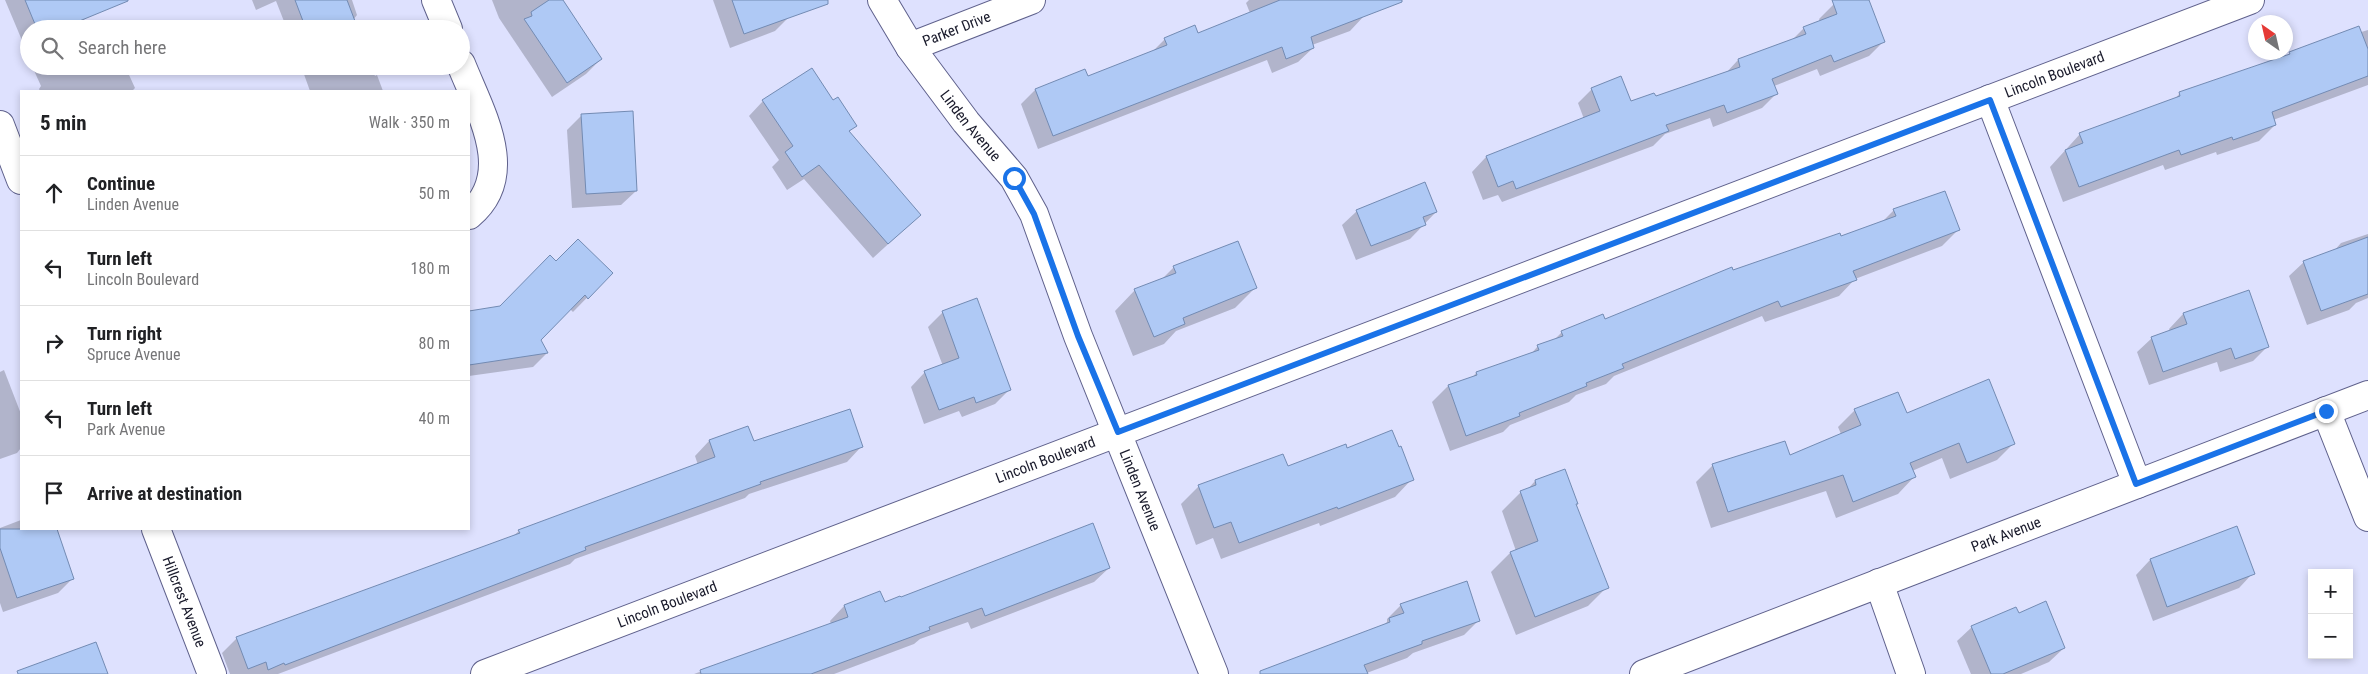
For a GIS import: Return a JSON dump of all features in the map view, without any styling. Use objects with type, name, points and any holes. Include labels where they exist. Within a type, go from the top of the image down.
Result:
[{"type":"street","points":[[436,0],[444,20]]},
{"type":"street","name":"Linden Avenue","points":[[882,0],[910,47],[966,122],[1014,178],[1034,214],[1078,336],[1214,674]]},
{"type":"street","name":"Parker Drive","points":[[910,47],[1031,0]]},
{"type":"street","name":"Lincoln Boulevard","points":[[485,674],[2250,0]]},
{"type":"street","points":[[465,75],[490,137],[495,164],[490,187],[478,207],[470,214]]},
{"type":"street","points":[[1990,100],[2136,484]]},
{"type":"street","points":[[0,125],[20,176]]},
{"type":"street","name":"Park Avenue","points":[[1644,674],[2368,395]]},
{"type":"street","points":[[2326,411],[2368,517]]},
{"type":"street","name":"Hillcrest Avenue","points":[[156,530],[212,674]]},
{"type":"street","points":[[1879,583],[1911,674]]},
{"type":"building","points":[[25,0],[128,0],[82,20],[33,20]]},
{"type":"building","points":[[295,0],[347,0],[355,20],[303,20]]},
{"type":"building","points":[[549,0],[563,0],[602,59],[567,83],[524,19],[532,16],[531,12]]},
{"type":"building","points":[[732,0],[828,0],[828,4],[744,34]]},
{"type":"building","points":[[1280,0],[1402,0],[1402,2],[1311,37],[1314,48],[1286,59],[1282,47],[1053,136],[1035,89],[1085,69],[1088,76],[1167,45],[1164,38],[1195,25],[1198,33]]},
{"type":"building","points":[[1832,0],[1869,0],[1885,42],[1834,62],[1831,55],[1772,79],[1778,94],[1727,113],[1724,105],[1666,125],[1669,131],[1516,189],[1513,181],[1498,187],[1486,156],[1600,111],[1591,88],[1621,76],[1631,101],[1654,93],[1656,96],[1740,67],[1738,59],[1806,34],[1803,27],[1837,14]]},
{"type":"building","points":[[2359,26],[2368,49],[2368,76],[2272,112],[2276,125],[2233,140],[2232,137],[2181,155],[2179,150],[2079,187],[2065,150],[2083,143],[2079,133],[2180,96],[2179,92],[2272,60],[2293,60],[2293,51]]},
{"type":"building","points":[[812,68],[833,100],[838,97],[857,126],[849,131],[921,215],[888,244],[819,165],[802,177],[785,152],[793,146],[762,100]]},
{"type":"building","points":[[633,111],[637,191],[586,194],[581,114]]},
{"type":"building","points":[[1425,182],[1437,212],[1423,217],[1426,225],[1371,246],[1356,210]]},
{"type":"building","points":[[1945,191],[1960,230],[1853,271],[1857,280],[1781,307],[1778,301],[1622,364],[1624,368],[1586,383],[1587,386],[1519,413],[1520,416],[1466,436],[1448,385],[1477,375],[1476,372],[1539,350],[1537,345],[1563,336],[1561,331],[1603,314],[1605,319],[1732,267],[1733,270],[1840,233],[1841,236],[1896,216],[1893,209]]},
{"type":"building","points":[[2368,237],[2368,294],[2321,311],[2303,261]]},
{"type":"building","points":[[578,239],[613,273],[588,299],[585,295],[541,340],[548,353],[470,365],[470,311],[500,306],[550,255],[556,261]]},
{"type":"building","points":[[1238,241],[1257,288],[1183,318],[1185,324],[1154,337],[1134,289],[1176,273],[1173,266]]},
{"type":"building","points":[[2249,290],[2269,347],[2235,359],[2231,348],[2163,372],[2151,337],[2187,324],[2183,313]]},
{"type":"building","points":[[977,298],[1011,390],[976,403],[974,397],[939,410],[924,371],[959,358],[942,311]]},
{"type":"building","points":[[1989,379],[2015,444],[1967,463],[1959,443],[1910,463],[1916,477],[1853,502],[1843,475],[1728,512],[1712,464],[1785,441],[1790,455],[1861,425],[1854,409],[1898,392],[1907,413]]},
{"type":"building","points":[[850,409],[863,447],[760,482],[761,484],[585,547],[586,550],[285,665],[284,663],[268,670],[266,662],[248,669],[236,637],[520,533],[518,530],[715,457],[709,440],[748,426],[754,441]]},
{"type":"building","points":[[1392,430],[1399,447],[1401,446],[1414,480],[1338,509],[1337,507],[1239,543],[1231,522],[1214,528],[1198,485],[1283,454],[1288,466],[1346,444],[1347,448]]},
{"type":"building","points":[[1565,469],[1578,504],[1576,504],[1609,588],[1535,617],[1510,552],[1538,541],[1520,491],[1536,485],[1535,480]]},
{"type":"building","points":[[1093,523],[1110,568],[985,616],[982,608],[929,627],[930,630],[811,674],[701,674],[700,670],[848,617],[844,605],[880,591],[885,602],[901,597]]},
{"type":"building","points":[[2237,526],[2255,574],[2167,607],[2150,559]]},
{"type":"building","points":[[0,529],[57,530],[74,579],[17,598],[0,548]]},
{"type":"building","points":[[1467,581],[1480,621],[1422,641],[1422,644],[1364,665],[1368,674],[1260,674],[1260,671],[1390,622],[1389,618],[1404,613],[1400,604]]},
{"type":"building","points":[[2046,601],[2065,648],[2003,674],[1991,674],[1971,626],[2016,607],[2019,613]]},
{"type":"building","points":[[96,642],[108,674],[18,674],[17,671]]},
{"type":"route","points":[[1014,178],[1034,214],[1078,336],[1118,432],[1990,100],[2136,484],[2326,411]]}]
